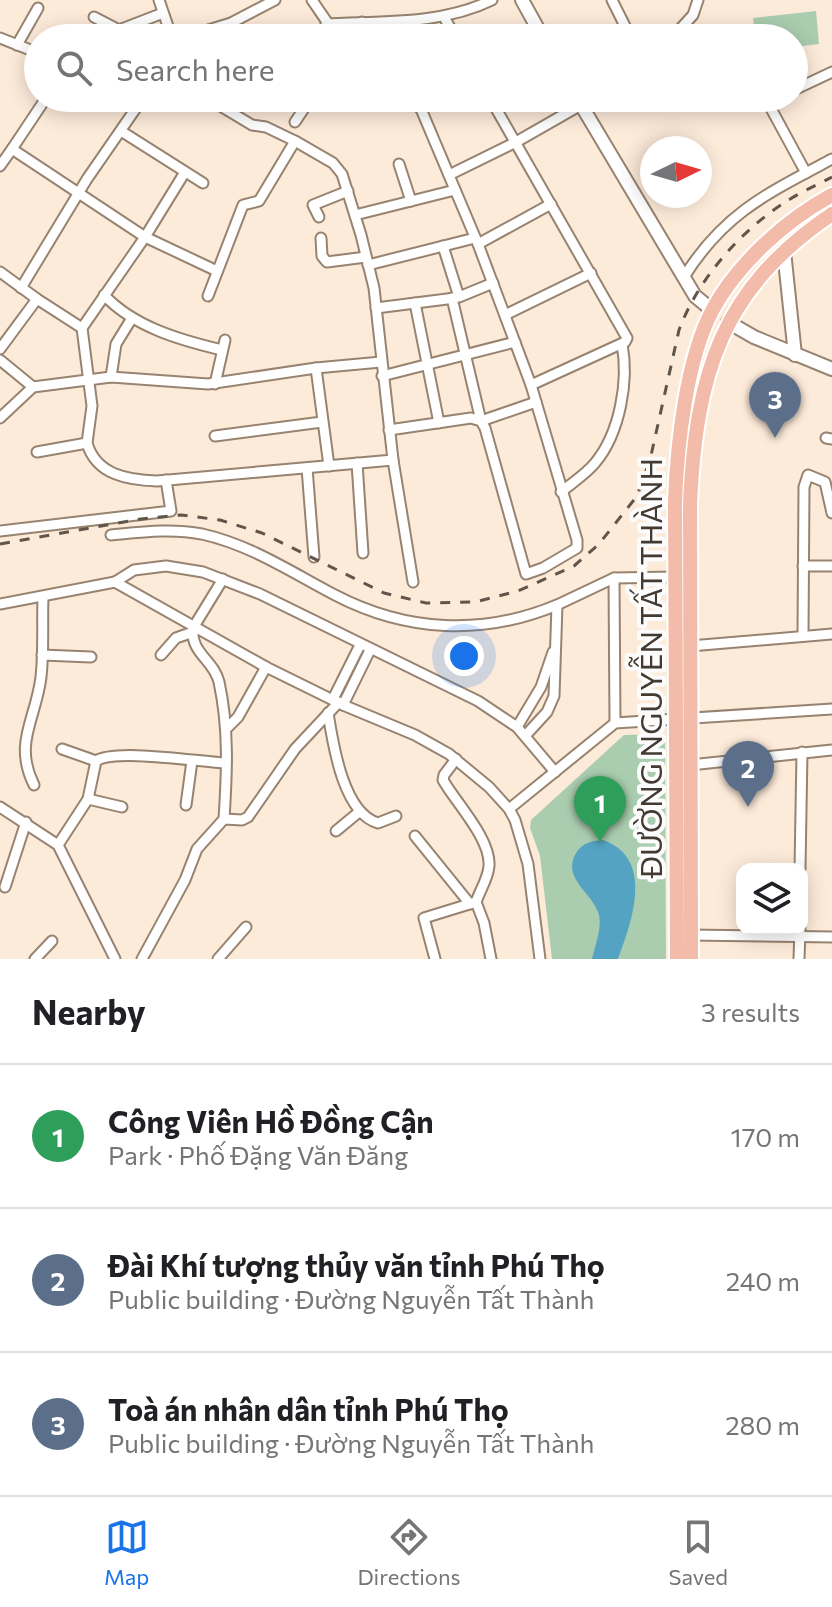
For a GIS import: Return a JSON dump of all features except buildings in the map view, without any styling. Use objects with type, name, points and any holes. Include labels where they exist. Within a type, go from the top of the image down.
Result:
[{"type":"main road","name":"ĐƯỜNG NGUYỄN TẤT THÀNH","points":[[677,959],[684,935],[690,765],[683,718],[690,646],[683,503],[677,456],[687,398],[699,345],[712,310],[730,284],[799,215],[832,195]]},
{"type":"main road","name":"ĐƯỜNG NGUYỄN TẤT THÀNH","points":[[691,959],[684,935],[683,718],[676,577],[683,503],[702,402],[715,352],[745,294],[784,251],[832,214]]},
{"type":"street","points":[[159,0],[167,24]]},
{"type":"street","points":[[228,24],[275,0]]},
{"type":"street","points":[[312,0],[326,24],[444,17],[467,12],[492,0]]},
{"type":"street","points":[[522,0],[535,24]]},
{"type":"street","points":[[612,0],[624,24]]},
{"type":"street","points":[[685,24],[693,15],[698,0]]},
{"type":"street","points":[[29,24],[38,8]]},
{"type":"street","points":[[135,24],[163,13]]},
{"type":"street","points":[[94,17],[107,24]]},
{"type":"street","points":[[444,17],[448,24]]},
{"type":"street","points":[[17,45],[24,33]]},
{"type":"street","points":[[0,38],[24,48]]},
{"type":"street","points":[[808,83],[832,72]]},
{"type":"street","points":[[0,166],[37,112]]},
{"type":"street","points":[[21,288],[79,192],[134,112]]},
{"type":"street","points":[[230,112],[252,125],[266,127],[295,141],[333,163],[342,174],[367,261],[376,308],[393,460],[413,582]]},
{"type":"street","points":[[295,122],[302,112]]},
{"type":"street","points":[[422,112],[493,283],[531,385],[577,540],[577,548],[526,574],[481,421],[443,246]]},
{"type":"street","points":[[498,112],[627,341],[531,385]]},
{"type":"street","points":[[449,175],[516,142],[563,112]]},
{"type":"street","points":[[585,112],[695,296],[712,310]]},
{"type":"street","points":[[774,112],[806,173]]},
{"type":"street","points":[[121,131],[203,183]]},
{"type":"street","points":[[208,296],[243,205],[261,198],[295,141]]},
{"type":"street","points":[[12,149],[145,237],[217,271]]},
{"type":"street","points":[[684,277],[708,243],[731,218],[832,159]]},
{"type":"street","points":[[399,164],[411,201]]},
{"type":"street","points":[[185,172],[145,237],[82,328],[91,380],[92,420],[87,443],[96,463],[105,470],[134,479],[166,480],[393,460]]},
{"type":"street","points":[[355,215],[455,190]]},
{"type":"street","points":[[319,217],[313,205],[348,191]]},
{"type":"street","points":[[321,238],[322,256],[327,262],[367,261],[476,241],[551,204]]},
{"type":"street","points":[[784,251],[795,355]]},
{"type":"street","points":[[0,272],[82,328]]},
{"type":"street","points":[[505,315],[591,273]]},
{"type":"street","points":[[376,308],[455,298],[493,283]]},
{"type":"street","points":[[104,295],[132,318],[175,338],[223,345],[215,384]]},
{"type":"street","points":[[0,349],[37,299]]},
{"type":"street","points":[[415,303],[439,423]]},
{"type":"street","points":[[111,377],[116,344],[132,318]]},
{"type":"street","points":[[728,322],[748,334],[832,369]]},
{"type":"street","points":[[382,376],[515,342]]},
{"type":"street","points":[[561,492],[594,465],[608,442],[623,390],[625,365],[622,344]]},
{"type":"street","points":[[0,360],[33,387]]},
{"type":"street","points":[[0,418],[33,387],[111,377],[215,384],[316,368],[381,362]]},
{"type":"street","points":[[316,368],[329,466]]},
{"type":"street","points":[[389,430],[471,418],[481,421],[536,402]]},
{"type":"street","points":[[215,436],[322,422]]},
{"type":"street","points":[[37,452],[87,443]]},
{"type":"street","points":[[357,463],[363,553]]},
{"type":"street","points":[[307,468],[314,557]]},
{"type":"street","points":[[803,636],[804,487],[808,475],[825,482],[832,513]]},
{"type":"street","points":[[0,531],[171,511],[166,480]]},
{"type":"street","points":[[111,535],[174,530],[217,539],[268,558],[371,612],[412,623],[452,627],[529,617],[614,578],[676,577]]},
{"type":"street","points":[[0,604],[115,582],[134,570],[166,566],[187,568],[223,579],[445,683],[517,727],[555,772]]},
{"type":"street","points":[[803,566],[832,566]]},
{"type":"street","points":[[614,578],[615,723]]},
{"type":"street","points":[[161,655],[176,638],[193,630],[223,579]]},
{"type":"street","points":[[115,582],[193,630],[338,702],[415,735],[456,759],[509,809],[525,849],[540,959]]},
{"type":"street","points":[[34,785],[27,770],[25,749],[39,688],[43,597]]},
{"type":"street","points":[[525,736],[552,702],[557,672],[557,605]]},
{"type":"street","points":[[142,959],[185,880],[197,849],[224,819],[228,727],[217,673],[195,647],[193,630]]},
{"type":"street","points":[[690,646],[832,634]]},
{"type":"street","points":[[517,727],[541,687],[555,641]]},
{"type":"street","points":[[224,819],[242,820],[248,817],[295,749],[338,702],[365,648]]},
{"type":"street","points":[[42,655],[91,657]]},
{"type":"street","points":[[228,727],[238,717],[266,667]]},
{"type":"street","points":[[509,809],[615,723],[832,709]]},
{"type":"street","points":[[328,713],[339,768],[359,812],[378,823],[396,816]]},
{"type":"street","points":[[62,749],[96,761],[107,755],[226,763]]},
{"type":"street","points":[[690,765],[832,750]]},
{"type":"street","points":[[800,863],[802,752]]},
{"type":"street","points":[[435,959],[424,918],[473,903],[487,876],[489,859],[472,823],[443,780],[456,759]]},
{"type":"street","points":[[58,845],[88,799],[96,761]]},
{"type":"street","points":[[186,805],[192,761]]},
{"type":"street","points":[[88,799],[122,807]]},
{"type":"street","points":[[0,807],[58,845],[115,959]]},
{"type":"street","points":[[336,831],[359,812]]},
{"type":"street","points":[[5,887],[26,822]]},
{"type":"street","points":[[415,836],[473,903],[484,923],[491,959]]},
{"type":"street","points":[[218,959],[246,927]]},
{"type":"street","points":[[684,935],[736,934]]},
{"type":"street","points":[[808,934],[832,937]]},
{"type":"street","points":[[799,959],[800,935]]},
{"type":"street","points":[[35,959],[52,941]]},
{"type":"green space","points":[[816,11],[819,44],[808,45],[808,24],[754,24],[753,18]]},
{"type":"green space","points":[[665,734],[666,959],[552,959],[540,856],[530,828],[531,820],[624,735]]},
{"type":"water","points":[[603,840],[619,849],[629,861],[634,876],[633,910],[618,959],[592,959],[599,931],[599,915],[572,870],[572,862],[582,846]]},
{"type":"railway","points":[[0,544],[181,515],[220,520],[262,533],[384,593],[426,603],[475,602],[518,591],[574,566],[599,544],[637,496],[650,460],[679,330],[709,274],[753,226],[792,198],[832,177]]},
{"type":"place","name":"Toà án nhân dân tỉnh Phú Thọ","points":[[775,438]]},
{"type":"place","name":"Đài Khí tượng thủy văn tỉnh Phú Thọ","points":[[748,807]]},
{"type":"place","name":"Công Viên Hồ Đồng Cận","points":[[600,842]]}]
